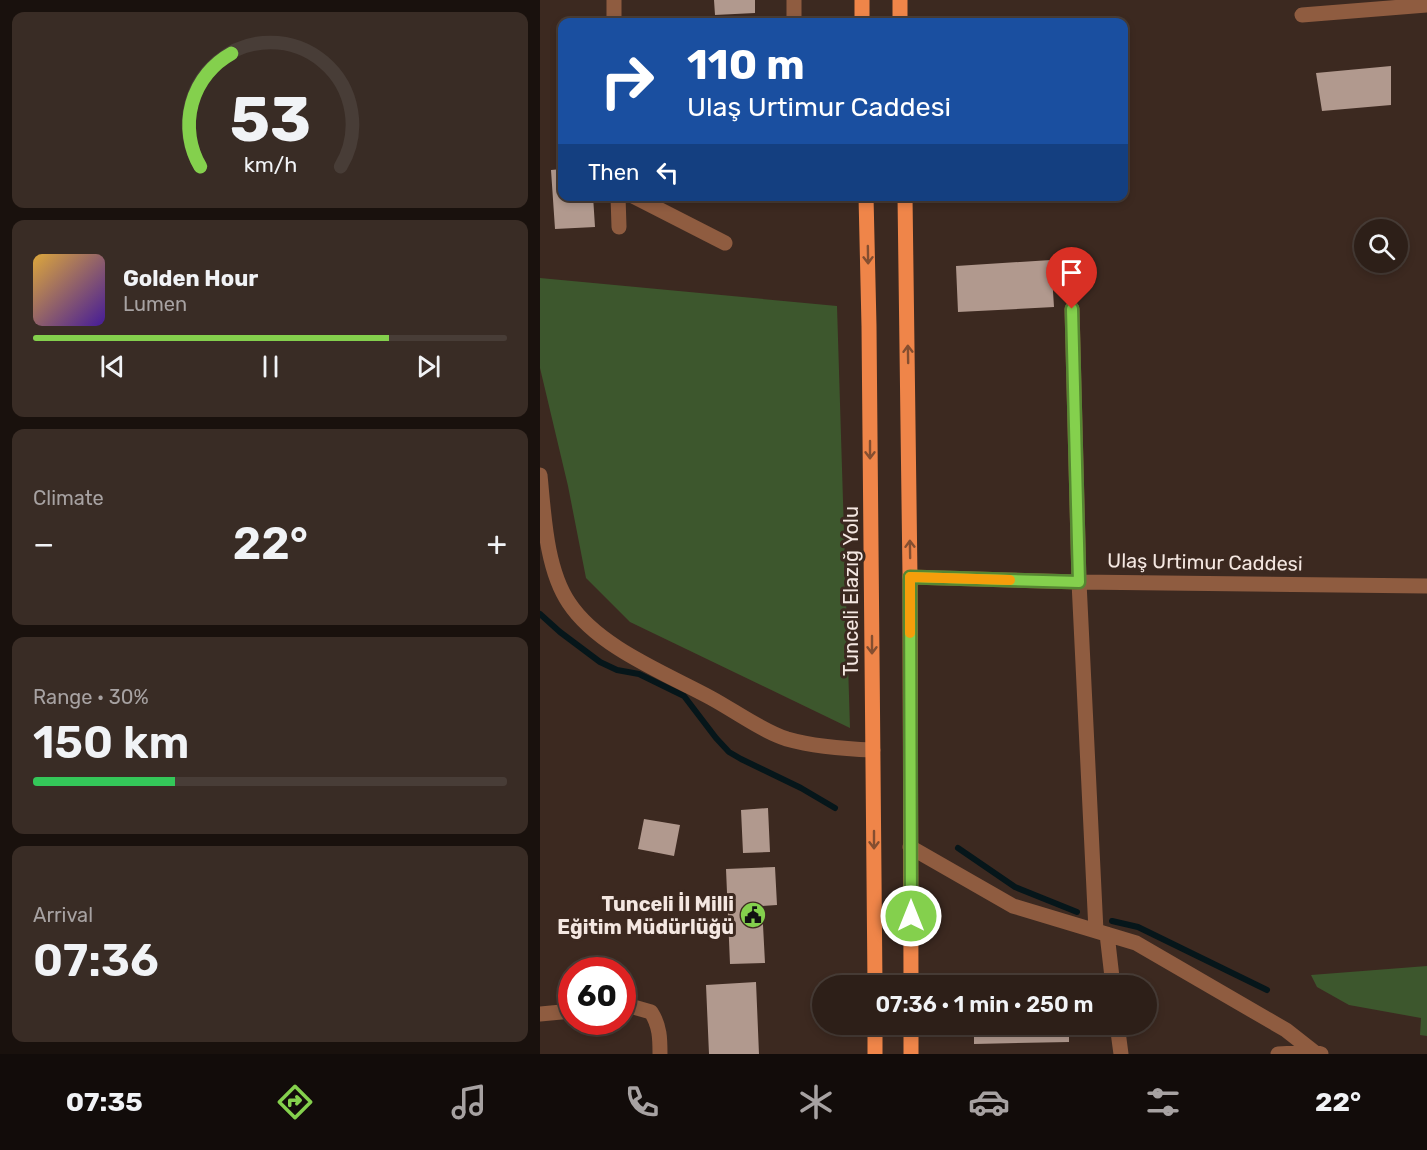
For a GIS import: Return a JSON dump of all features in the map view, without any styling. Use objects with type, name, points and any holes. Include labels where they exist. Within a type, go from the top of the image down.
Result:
[{"type":"main road","points":[[862,0],[862,18]]},
{"type":"main road","points":[[900,0],[900,18]]},
{"type":"main road","name":"Tunceli Elazığ Yolu","points":[[866,201],[875,975]]},
{"type":"main road","points":[[905,201],[910,577],[911,975]]},
{"type":"main road","points":[[875,1035],[875,1054]]},
{"type":"main road","points":[[911,1035],[911,1054]]},
{"type":"street","points":[[614,0],[614,18]]},
{"type":"street","points":[[794,0],[794,18]]},
{"type":"street","points":[[1302,15],[1427,5]]},
{"type":"street","points":[[618,201],[619,227]]},
{"type":"street","points":[[643,201],[725,243]]},
{"type":"street","points":[[1072,309],[1079,582],[1101,933],[1111,975]]},
{"type":"street","points":[[540,475],[547,538],[556,574],[567,602],[587,626],[616,647],[786,738],[833,749],[873,750]]},
{"type":"street","name":"Ulaş Urtimur Caddesi","points":[[910,577],[1079,582],[1427,586]]},
{"type":"street","points":[[910,847],[1013,906],[1136,944],[1286,1030],[1316,1054]]},
{"type":"street","points":[[636,1008],[651,1012],[656,1020],[660,1034],[660,1054]]},
{"type":"street","points":[[540,1014],[558,1012]]},
{"type":"street","points":[[1118,1035],[1121,1054]]},
{"type":"street","points":[[1278,1054],[1316,1054]]},
{"type":"green space","points":[[540,278],[837,306],[850,728],[630,622],[586,578],[568,486],[540,368]]},
{"type":"green space","points":[[1427,966],[1427,1036],[1420,1035],[1421,1018],[1349,1005],[1317,987],[1311,975]]},
{"type":"building","points":[[714,0],[755,0],[755,13],[715,15]]},
{"type":"building","points":[[1391,66],[1391,105],[1322,111],[1316,73]]},
{"type":"building","points":[[558,169],[558,201],[593,201],[595,227],[555,229],[551,170]]},
{"type":"building","points":[[1051,260],[1054,307],[958,312],[956,266]]},
{"type":"building","points":[[768,808],[770,852],[743,853],[741,810]]},
{"type":"building","points":[[644,819],[680,825],[674,856],[638,849]]},
{"type":"building","points":[[775,867],[777,905],[762,906],[765,963],[730,964],[726,869]]},
{"type":"building","points":[[756,982],[759,1054],[709,1054],[706,985]]},
{"type":"building","points":[[974,1035],[1069,1035],[1069,1042],[974,1044]]},
{"type":"waterway","points":[[540,614],[600,662],[617,670],[639,674],[684,696],[729,752],[801,788],[835,808]]},
{"type":"waterway","points":[[958,848],[1015,887],[1077,912]]},
{"type":"waterway","points":[[1112,921],[1138,927],[1267,990]]},
{"type":"slow traffic","points":[[910,633],[910,577],[1010,580]]},
{"type":"place","name":"Tunceli İl Milli Eğitim Müdürlüğü","points":[[753,915]]},
{"type":"route","points":[[911,916],[910,577],[1079,582],[1072,309]]}]
